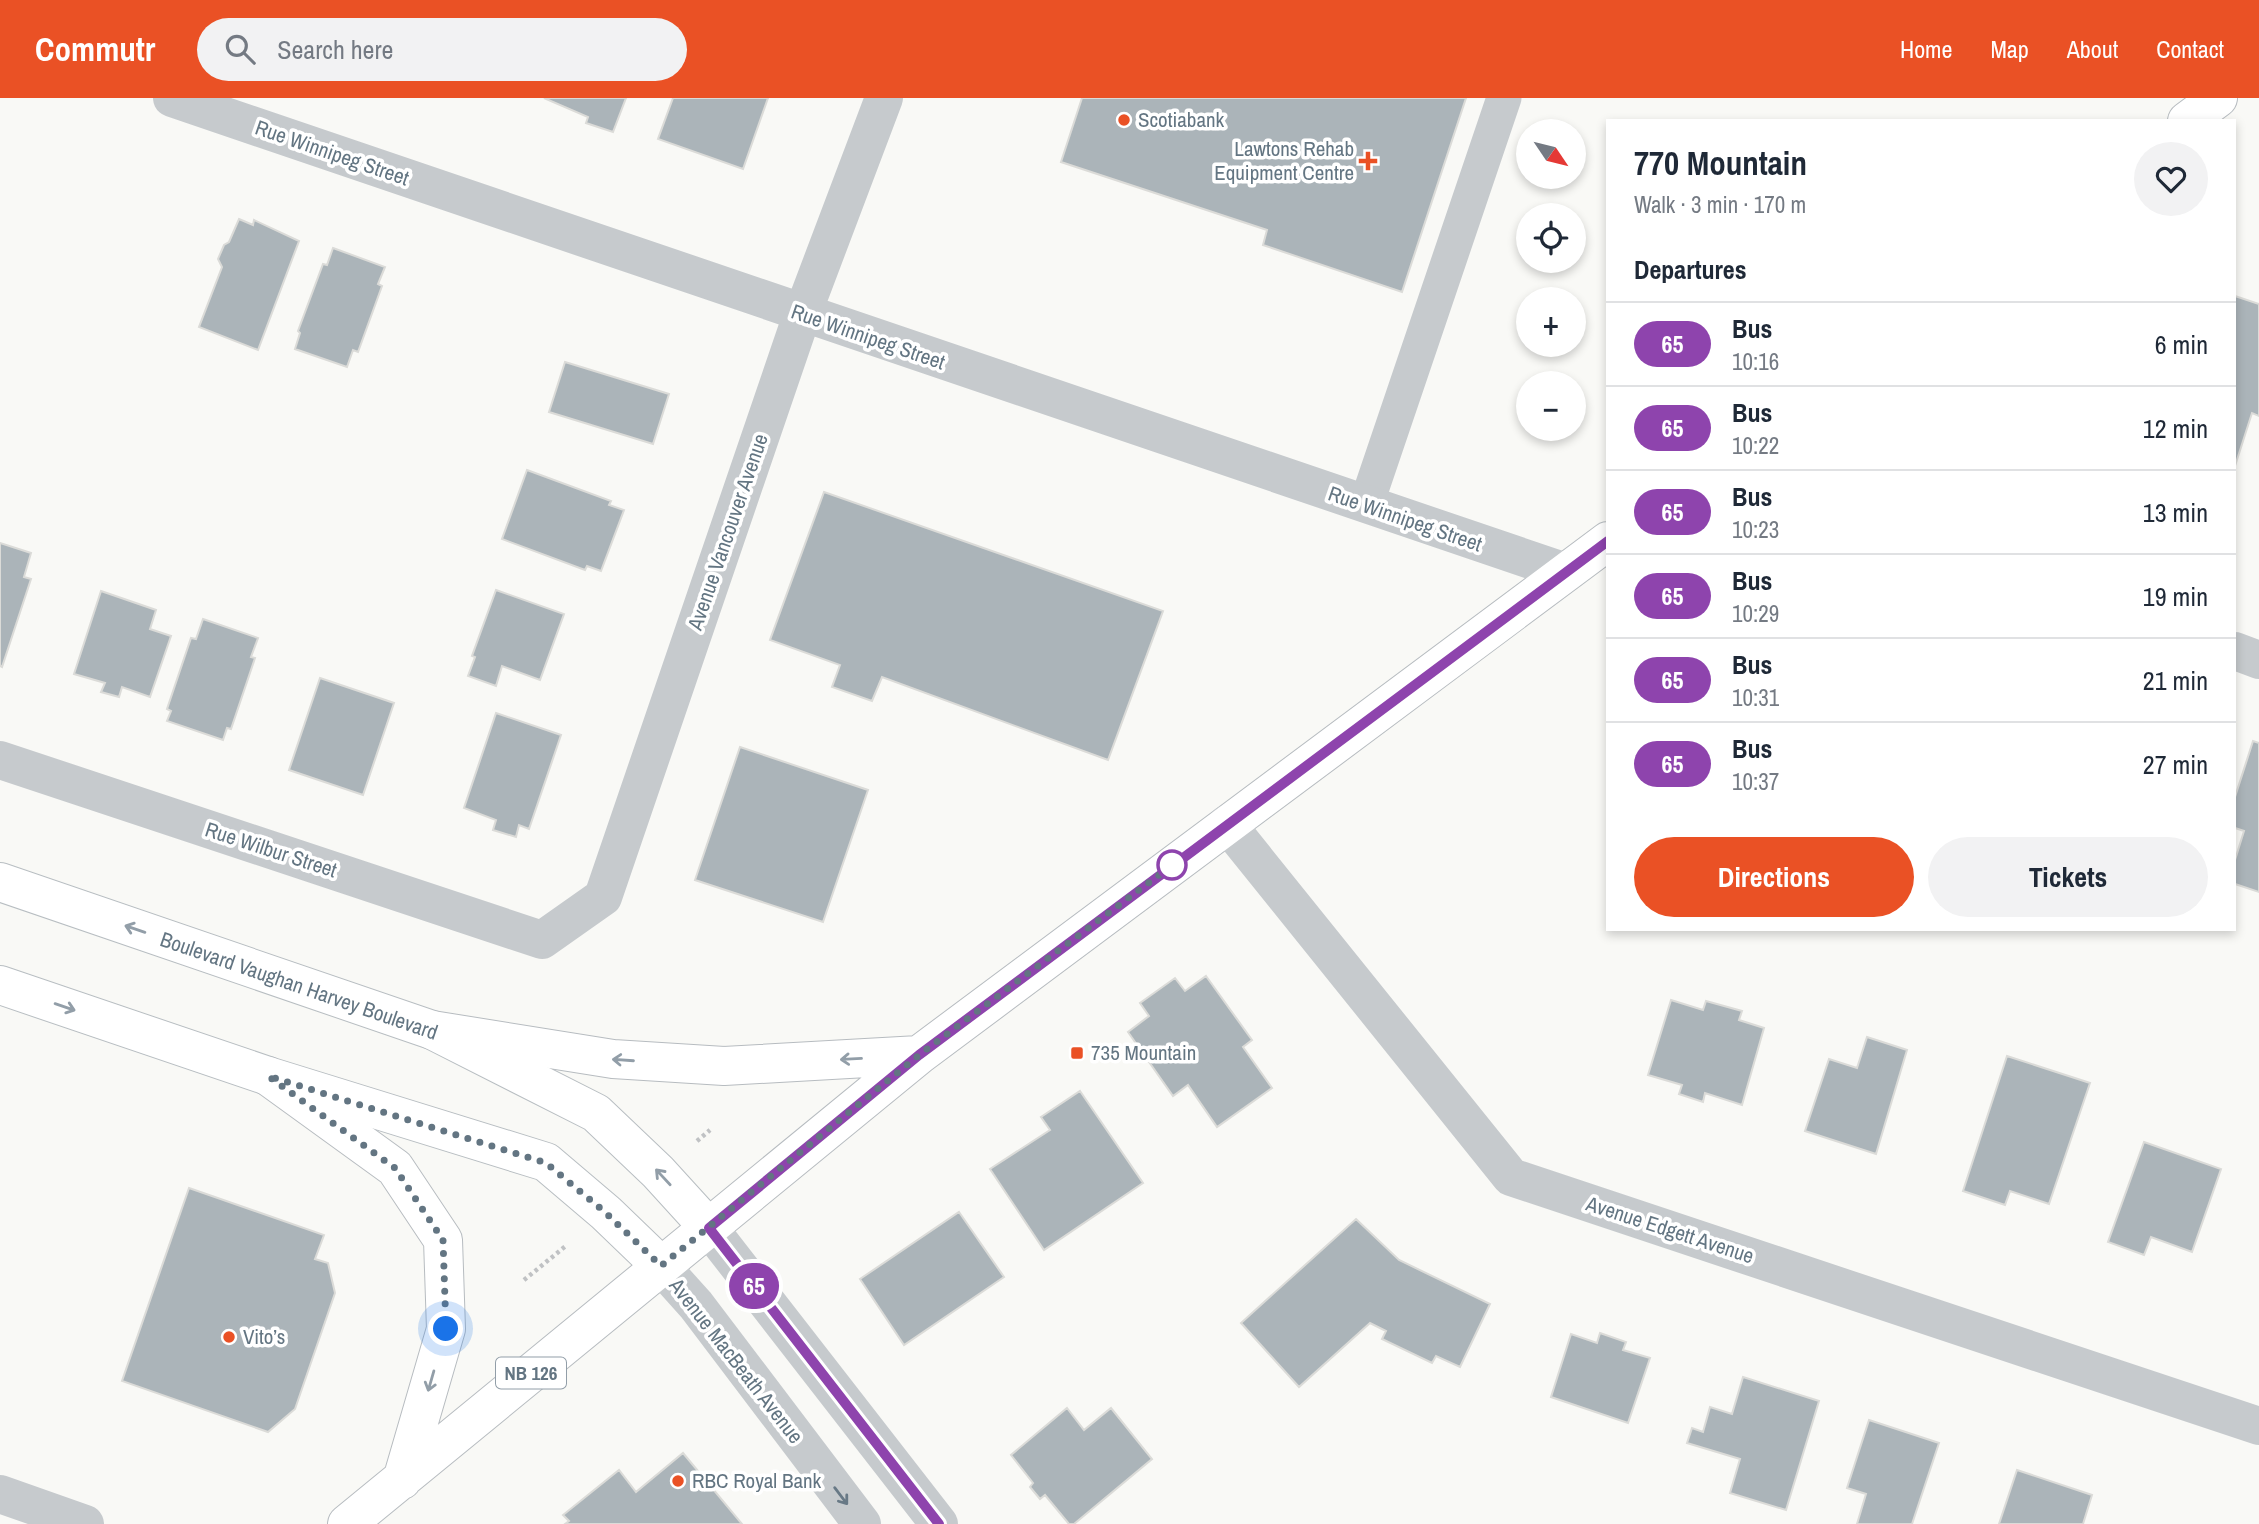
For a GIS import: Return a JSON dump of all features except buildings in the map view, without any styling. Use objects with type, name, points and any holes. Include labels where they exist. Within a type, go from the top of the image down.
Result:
[{"type":"main road","points":[[2190,119],[2218,98]]},
{"type":"main road","name":"NB 126","points":[[347,1524],[919,1055],[1606,542]]},
{"type":"main road","name":"Boulevard Vaughan Harvey Boulevard","points":[[0,882],[432,1030],[596,1113],[658,1172],[709,1228]]},
{"type":"main road","points":[[0,985],[268,1076],[546,1163],[606,1213],[661,1266]]},
{"type":"main road","points":[[432,1030],[613,1059],[724,1066],[919,1055]]},
{"type":"main road","points":[[268,1076],[395,1168],[443,1240],[446,1329],[402,1480]]},
{"type":"street","name":"Rue Winnipeg Street","points":[[172,98],[802,315],[1566,572]]},
{"type":"street","name":"Avenue Vancouver Avenue","points":[[542,940],[603,897],[802,315],[884,98]]},
{"type":"street","points":[[2236,651],[2259,660]]},
{"type":"street","name":"Rue Wilbur Street","points":[[0,760],[542,940]]},
{"type":"street","name":"Avenue Edgett Avenue","points":[[1227,824],[1511,1177],[2259,1426]]},
{"type":"street","points":[[709,1228],[939,1524]]},
{"type":"street","name":"Avenue MacBeath Avenue","points":[[661,1266],[696,1305],[862,1524]]},
{"type":"street","points":[[0,1494],[85,1524]]},
{"type":"lane","points":[[1366,505],[1504,98]]},
{"type":"path","points":[[524,1280],[575,1239]]},
{"type":"bus line","name":"65","points":[[939,1524],[709,1228],[919,1055],[1606,542]]},
{"type":"place","name":"Scotiabank","points":[[1124,120]]},
{"type":"place","name":"Lawtons Rehab Equipment Centre","points":[[1368,161]]},
{"type":"place","name":"735 Mountain","points":[[1077,1053]]},
{"type":"place","name":"Vito’s","points":[[229,1337]]},
{"type":"place","name":"RBC Royal Bank","points":[[678,1481]]},
{"type":"route","points":[[446,1329],[443,1240],[395,1168],[268,1076],[546,1163],[606,1213],[661,1266],[919,1055],[1183,857],[1172,865]]}]
